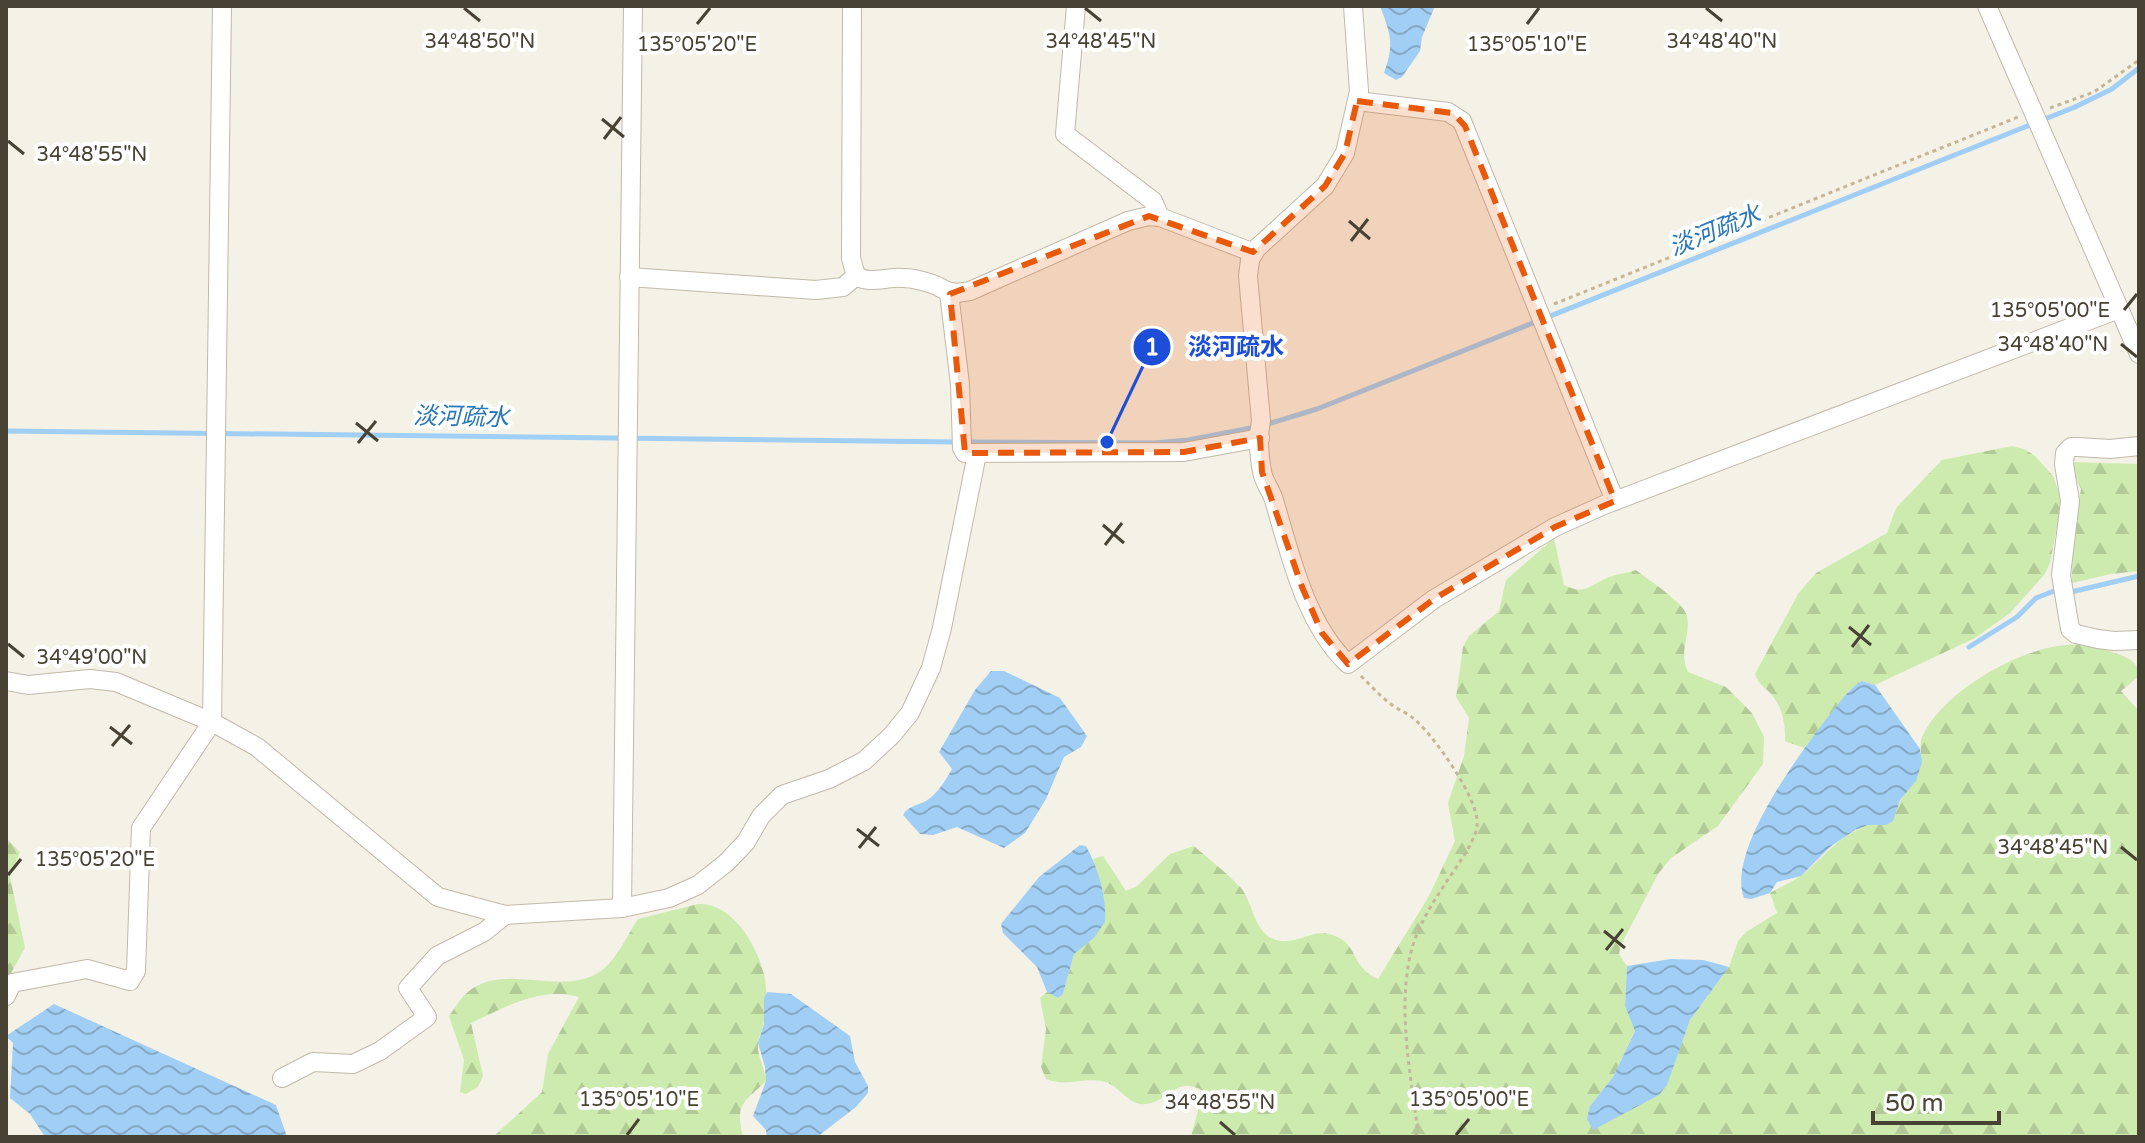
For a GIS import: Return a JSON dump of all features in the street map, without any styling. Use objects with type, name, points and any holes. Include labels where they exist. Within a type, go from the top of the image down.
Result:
[{"type":"street","points":[[6,996],[12,983],[87,969],[130,981],[136,971],[141,828],[212,722],[222,6]]},
{"type":"street","points":[[622,908],[633,6]]},
{"type":"street","points":[[852,6],[851,258],[856,276]]},
{"type":"street","points":[[1076,6],[1065,134],[1153,201],[1160,217]]},
{"type":"street","points":[[1353,6],[1359,91],[1345,153],[1325,186],[1254,253],[1249,264],[1263,477],[1272,494],[1302,587],[1322,633],[1348,664],[1434,599],[1555,527],[1615,501],[2119,309]]},
{"type":"street","points":[[1987,6],[2139,354]]},
{"type":"street","points":[[1357,101],[1448,112],[1465,126],[1615,501]]},
{"type":"street","points":[[856,276],[865,280],[915,280],[947,291],[970,291],[1128,221],[1149,216],[1160,217],[1254,253]]},
{"type":"street","points":[[629,277],[816,290],[843,287],[856,276]]},
{"type":"street","points":[[6,681],[28,685],[90,679],[116,682],[212,722],[257,747],[438,897],[505,915],[622,908],[669,898],[698,885],[726,863],[746,842],[761,816],[782,795],[829,779],[864,761],[910,713],[931,668],[942,628],[967,446],[947,291]]},
{"type":"street","points":[[967,446],[1184,452],[1260,430]]},
{"type":"street","points":[[2139,446],[2119,449],[2071,447],[2065,453],[2070,501],[2061,575],[2068,622],[2073,631],[2085,637],[2114,641],[2139,640]]},
{"type":"street","points":[[282,1078],[313,1062],[353,1064],[380,1051],[427,1017],[408,988],[437,956],[484,932],[505,915]]},
{"type":"path","points":[[1542,316],[2008,123],[2036,116],[2094,92],[2139,60]]},
{"type":"path","points":[[1348,664],[1392,705],[1423,728],[1469,793],[1478,824],[1468,850],[1431,908],[1409,960],[1405,1021],[1416,1137]]},
{"type":"highlighted area","points":[[1357,101],[1453,113],[1465,126],[1615,501],[1555,527],[1434,599],[1348,664],[1322,633],[1302,587],[1262,472],[1260,438],[1184,452],[965,453],[950,294],[1149,216],[1253,252],[1325,186],[1345,153]]},
{"type":"green space","points":[[2012,446],[2035,456],[2053,476],[2062,501],[2050,563],[2044,575],[2009,614],[1975,638],[1875,685],[1862,681],[1850,690],[1804,748],[1785,741],[1784,723],[1778,705],[1755,674],[1798,594],[1816,573],[1887,533],[1896,508],[1942,460]]},
{"type":"green space","points":[[2069,462],[2139,464],[2139,571],[2072,583],[2072,545],[2081,489]]},
{"type":"green space","points":[[1554,538],[1564,585],[1582,589],[1636,570],[1679,604],[1687,616],[1684,657],[1688,672],[1726,687],[1752,713],[1764,737],[1763,764],[1718,826],[1671,858],[1658,874],[1621,945],[1619,954],[1627,966],[1625,1006],[1635,1030],[1613,1077],[1590,1106],[1659,1095],[1667,1084],[1690,1020],[1729,967],[1738,941],[1746,932],[1777,913],[1770,893],[1803,874],[1844,838],[1883,820],[1895,810],[1920,764],[1922,737],[1934,717],[1952,698],[1975,681],[2028,654],[2081,645],[2127,658],[2135,665],[2139,676],[2121,691],[2139,711],[2139,1137],[1191,1137],[1203,1091],[1194,1087],[1180,1087],[1155,1102],[1140,1104],[1101,1081],[1062,1082],[1046,1079],[1041,1067],[1046,1029],[1040,998],[1047,992],[1058,998],[1063,994],[1074,953],[1094,938],[1105,915],[1093,859],[1103,856],[1126,891],[1137,886],[1170,854],[1194,846],[1241,888],[1265,934],[1281,941],[1324,933],[1332,935],[1346,943],[1364,970],[1378,979],[1429,896],[1455,841],[1448,803],[1464,756],[1469,718],[1456,697],[1463,647],[1469,636],[1499,611],[1506,580]]},
{"type":"green space","points":[[6,838],[20,852],[10,877],[25,948],[6,982]]},
{"type":"green space","points":[[698,904],[712,905],[736,921],[754,947],[764,976],[766,1008],[758,1049],[766,1081],[743,1105],[740,1117],[743,1137],[493,1137],[542,1092],[548,1054],[579,997],[565,994],[537,996],[471,1023],[483,1076],[478,1087],[466,1094],[460,1092],[464,1060],[449,1016],[463,996],[484,983],[500,979],[571,981],[587,978],[613,960],[638,919]]},
{"type":"water","points":[[1380,6],[1435,6],[1422,37],[1420,51],[1402,77],[1396,80],[1384,73],[1390,39]]},
{"type":"water","points":[[991,671],[1004,671],[1060,698],[1087,736],[1081,747],[1064,757],[1046,799],[1025,833],[1004,848],[957,827],[933,835],[920,834],[903,815],[930,798],[950,773],[952,769],[939,752],[975,690]]},
{"type":"water","points":[[1862,681],[1875,685],[1920,749],[1922,762],[1916,781],[1900,800],[1893,821],[1855,830],[1830,847],[1801,876],[1777,882],[1770,893],[1744,898],[1741,878],[1746,855],[1769,804],[1816,733],[1852,688]]},
{"type":"water","points":[[1080,845],[1086,846],[1098,873],[1105,903],[1105,922],[1094,938],[1074,954],[1063,994],[1058,998],[1047,992],[1037,967],[1003,933],[1001,924],[1039,877]]},
{"type":"water","points":[[1671,959],[1703,960],[1729,967],[1690,1020],[1667,1085],[1659,1095],[1593,1130],[1587,1119],[1590,1106],[1613,1077],[1635,1031],[1625,1006],[1627,966]]},
{"type":"water","points":[[767,992],[791,994],[850,1036],[855,1062],[868,1086],[868,1093],[856,1107],[817,1137],[767,1137],[766,1130],[753,1116],[766,1081],[758,1043],[764,1024],[764,998]]},
{"type":"water","points":[[54,1004],[276,1105],[287,1137],[45,1137],[30,1114],[10,1098],[13,1043],[6,1036]]},
{"type":"waterway","name":"淡河疏水","points":[[1265,425],[1317,409],[2075,107],[2112,89],[2139,68]]},
{"type":"waterway","name":"淡河疏水","points":[[967,442],[1155,443],[1256,427]]},
{"type":"waterway","name":"淡河疏水","points":[[6,431],[957,442]]},
{"type":"waterway","points":[[2071,592],[2139,576]]},
{"type":"waterway","points":[[1969,647],[2017,617],[2036,598],[2054,591]]},
{"type":"place","name":"淡河疏水","points":[[1107,442]]}]
